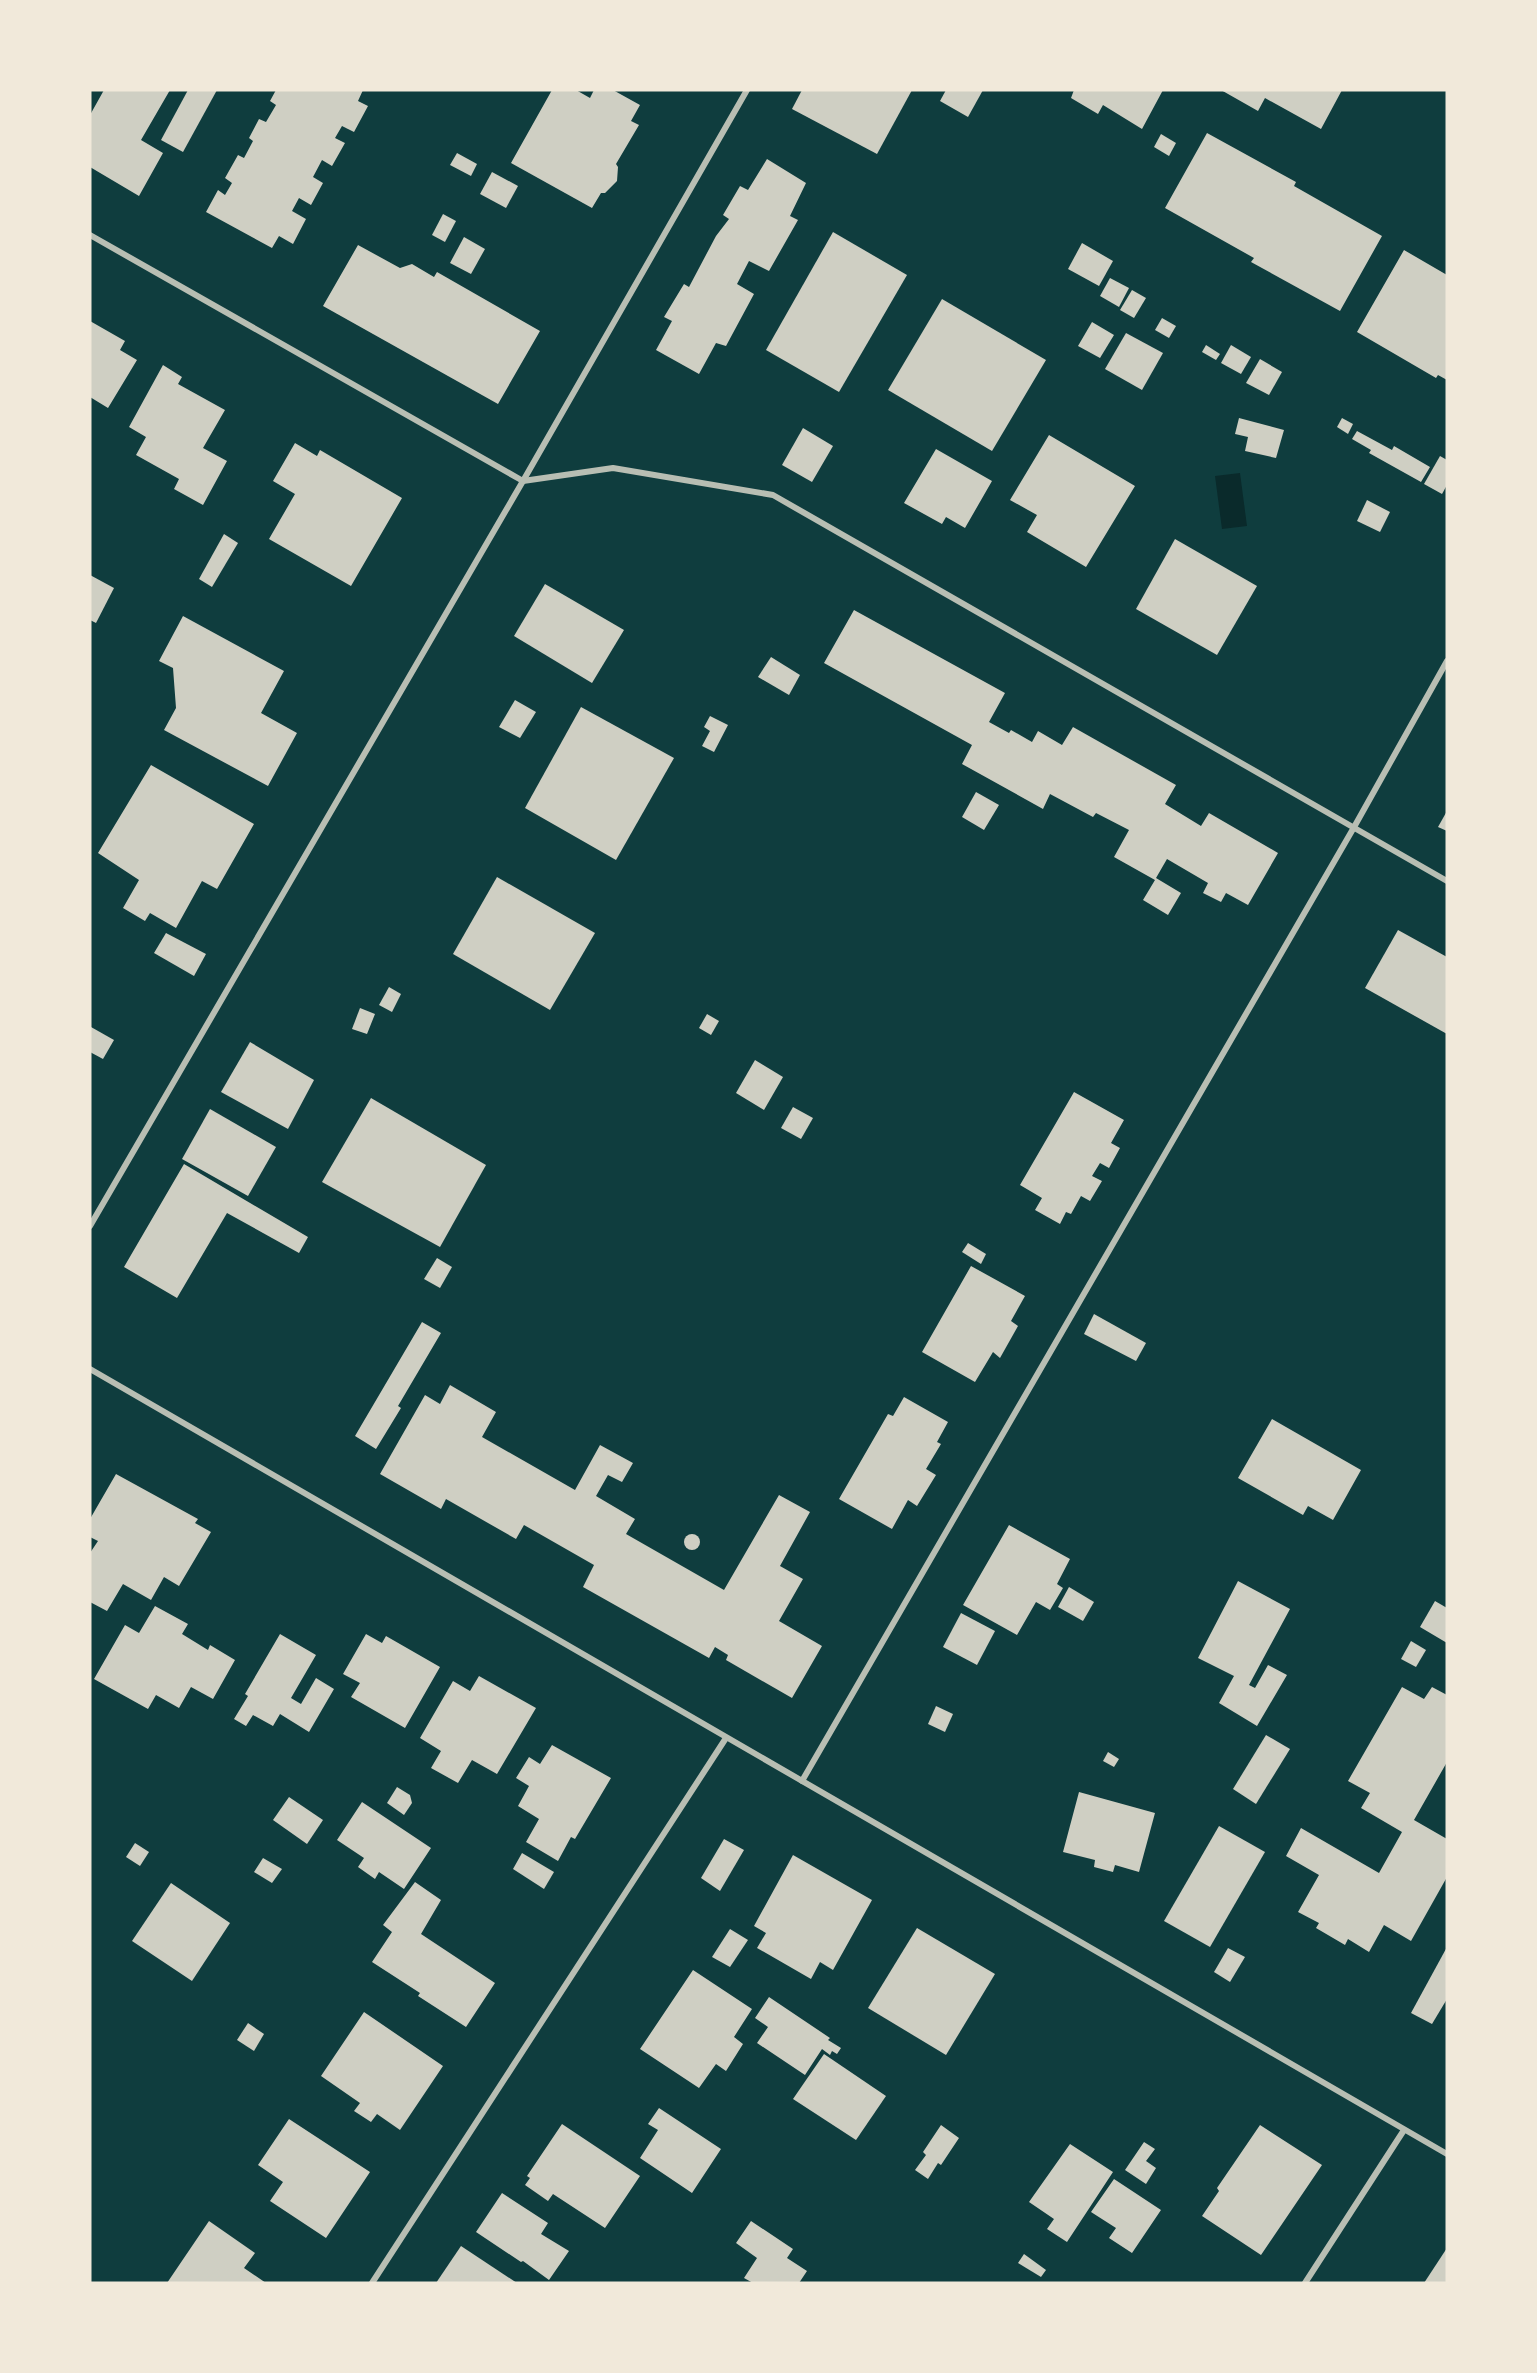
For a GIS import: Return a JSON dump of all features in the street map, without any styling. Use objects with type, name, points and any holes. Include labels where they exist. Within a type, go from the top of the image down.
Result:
[{"type":"street","points":[[90,1226],[523,481],[747,90]]},
{"type":"street","points":[[90,235],[523,481],[613,468],[773,495],[1447,881]]},
{"type":"street","points":[[802,1781],[1353,829],[1447,661]]},
{"type":"street","points":[[90,1369],[1447,2154]]},
{"type":"street","points":[[372,2283],[726,1738]]},
{"type":"street","points":[[1305,2283],[1404,2130]]},
{"type":"water","points":[[1240,473],[1247,526],[1222,529],[1215,476]]},
{"type":"building","points":[[104,90],[170,90],[141,140],[163,153],[139,196],[90,167],[90,115]]},
{"type":"building","points":[[188,90],[217,90],[183,152],[161,140]]},
{"type":"building","points":[[276,90],[363,90],[358,101],[368,106],[354,132],[342,126],[335,138],[345,143],[332,166],[322,160],[313,177],[323,183],[311,205],[299,198],[292,211],[306,219],[293,244],[279,236],[272,248],[206,212],[218,190],[225,195],[232,183],[225,178],[238,155],[244,158],[253,141],[249,138],[259,119],[266,122],[276,105],[270,101]]},
{"type":"building","points":[[552,90],[576,90],[590,98],[594,90],[613,90],[640,105],[631,121],[639,125],[616,164],[618,167],[617,181],[605,193],[601,193],[592,208],[511,163]]},
{"type":"building","points":[[802,90],[912,90],[877,154],[792,109]]},
{"type":"building","points":[[946,90],[983,90],[968,117],[940,101]]},
{"type":"building","points":[[1074,90],[1163,90],[1142,129],[1103,105],[1098,114],[1071,98]]},
{"type":"building","points":[[1221,90],[1342,90],[1321,129],[1265,98],[1258,111]]},
{"type":"building","points":[[1207,133],[1296,182],[1294,186],[1382,236],[1340,311],[1251,262],[1254,258],[1165,208]]},
{"type":"building","points":[[1161,134],[1176,143],[1169,156],[1154,147]]},
{"type":"building","points":[[457,153],[477,164],[471,176],[450,165]]},
{"type":"building","points":[[767,159],[806,183],[790,216],[798,220],[769,271],[749,261],[737,284],[754,294],[726,346],[716,343],[699,374],[656,350],[672,321],[664,317],[684,284],[689,287],[716,236],[729,219],[723,215],[740,186],[748,190]]},
{"type":"building","points":[[492,172],[518,186],[506,208],[480,194]]},
{"type":"building","points":[[443,214],[456,221],[445,242],[432,235]]},
{"type":"building","points":[[833,232],[907,275],[839,392],[766,350]]},
{"type":"building","points":[[464,237],[485,249],[471,274],[450,263]]},
{"type":"building","points":[[1082,243],[1113,261],[1099,286],[1068,269]]},
{"type":"building","points":[[358,245],[400,268],[412,264],[434,277],[437,272],[540,331],[498,404],[323,306]]},
{"type":"building","points":[[1404,250],[1447,275],[1447,380],[1438,375],[1436,378],[1357,332]]},
{"type":"building","points":[[1110,278],[1129,288],[1119,307],[1100,296]]},
{"type":"building","points":[[1132,290],[1146,298],[1134,318],[1120,310]]},
{"type":"building","points":[[942,299],[1046,360],[992,451],[888,390]]},
{"type":"building","points":[[1162,318],[1176,326],[1169,338],[1155,330]]},
{"type":"building","points":[[90,321],[125,341],[120,350],[137,360],[108,408],[90,397]]},
{"type":"building","points":[[1092,322],[1114,335],[1100,358],[1078,346]]},
{"type":"building","points":[[1126,333],[1163,353],[1142,390],[1105,369]]},
{"type":"building","points":[[1206,345],[1220,354],[1216,360],[1202,352]]},
{"type":"building","points":[[1231,345],[1251,357],[1241,374],[1221,363]]},
{"type":"building","points":[[1260,359],[1282,372],[1269,395],[1246,383]]},
{"type":"building","points":[[163,365],[182,377],[178,384],[225,410],[203,448],[227,461],[203,505],[174,489],[179,479],[136,455],[146,437],[129,427]]},
{"type":"building","points":[[1239,418],[1284,430],[1276,458],[1245,451],[1248,437],[1235,434]]},
{"type":"building","points":[[1342,418],[1353,424],[1348,434],[1337,427]]},
{"type":"building","points":[[803,428],[833,446],[812,482],[782,465]]},
{"type":"building","points":[[1357,431],[1392,450],[1394,446],[1430,467],[1421,482],[1369,453],[1371,450],[1352,439]]},
{"type":"building","points":[[1049,435],[1135,486],[1086,567],[1027,532],[1037,515],[1010,500]]},
{"type":"building","points":[[295,443],[317,456],[320,450],[402,498],[351,586],[269,539],[295,494],[273,481]]},
{"type":"building","points":[[936,449],[992,481],[965,528],[946,517],[942,524],[904,503]]},
{"type":"building","points":[[1440,456],[1447,460],[1447,485],[1442,494],[1424,484]]},
{"type":"building","points":[[1367,500],[1390,512],[1380,532],[1357,521]]},
{"type":"building","points":[[224,534],[238,543],[212,587],[199,579]]},
{"type":"building","points":[[1175,539],[1257,586],[1217,655],[1136,609]]},
{"type":"building","points":[[90,575],[114,588],[96,623],[90,620]]},
{"type":"building","points":[[545,584],[624,630],[592,683],[514,636]]},
{"type":"building","points":[[854,610],[1005,693],[989,722],[1009,733],[1011,730],[1032,742],[1038,731],[1062,745],[1073,727],[1176,785],[1165,804],[1201,826],[1209,813],[1278,853],[1248,905],[1226,893],[1221,902],[1203,893],[1208,883],[1167,859],[1156,878],[1181,893],[1168,915],[1143,900],[1155,880],[1114,857],[1129,830],[1096,813],[1093,817],[1050,794],[1043,809],[962,764],[972,745],[824,663]]},
{"type":"building","points":[[183,616],[284,671],[261,713],[297,733],[268,786],[164,730],[176,708],[173,668],[159,661]]},
{"type":"building","points":[[771,657],[800,675],[789,695],[758,677]]},
{"type":"building","points":[[515,700],[536,712],[520,738],[499,727]]},
{"type":"building","points":[[581,707],[674,758],[616,860],[525,808]]},
{"type":"building","points":[[710,716],[728,725],[714,752],[702,746],[710,731],[704,727]]},
{"type":"building","points":[[151,765],[254,824],[217,889],[202,881],[176,928],[150,913],[145,921],[123,908],[139,880],[98,853]]},
{"type":"building","points":[[976,792],[999,805],[984,830],[962,817]]},
{"type":"building","points":[[1447,811],[1447,831],[1438,827]]},
{"type":"building","points":[[497,877],[595,933],[550,1010],[453,954]]},
{"type":"building","points":[[1398,930],[1447,957],[1447,1034],[1365,988]]},
{"type":"building","points":[[166,933],[206,954],[194,976],[154,953]]},
{"type":"building","points":[[389,987],[401,994],[392,1012],[379,1005]]},
{"type":"building","points":[[360,1008],[375,1014],[367,1034],[352,1029]]},
{"type":"building","points":[[707,1014],[719,1021],[711,1035],[699,1028]]},
{"type":"building","points":[[91,1027],[114,1040],[103,1059],[90,1052]]},
{"type":"building","points":[[250,1042],[314,1080],[288,1129],[221,1092]]},
{"type":"building","points":[[755,1060],[783,1077],[764,1110],[736,1093]]},
{"type":"building","points":[[1074,1092],[1124,1120],[1111,1143],[1120,1148],[1109,1168],[1100,1163],[1092,1176],[1102,1181],[1090,1201],[1081,1196],[1071,1214],[1066,1212],[1060,1224],[1035,1210],[1042,1198],[1020,1185]]},
{"type":"building","points":[[371,1098],[486,1165],[440,1247],[322,1182]]},
{"type":"building","points":[[793,1107],[813,1118],[801,1139],[781,1128]]},
{"type":"building","points":[[210,1109],[276,1147],[248,1196],[182,1159]]},
{"type":"building","points":[[184,1164],[308,1237],[299,1253],[227,1213],[177,1298],[124,1267]]},
{"type":"building","points":[[968,1243],[986,1254],[981,1264],[962,1252]]},
{"type":"building","points":[[437,1258],[452,1267],[440,1288],[424,1279]]},
{"type":"building","points":[[971,1266],[1025,1296],[1011,1321],[1018,1326],[1000,1358],[993,1352],[975,1382],[922,1352]]},
{"type":"building","points":[[1094,1314],[1146,1343],[1136,1361],[1084,1334]]},
{"type":"building","points":[[422,1322],[441,1333],[398,1406],[401,1408],[376,1449],[355,1436]]},
{"type":"building","points":[[450,1385],[496,1412],[482,1437],[575,1490],[600,1445],[633,1463],[622,1482],[608,1475],[596,1496],[635,1519],[626,1534],[724,1590],[779,1495],[810,1512],[780,1566],[803,1579],[779,1621],[822,1646],[792,1698],[726,1660],[728,1655],[715,1647],[709,1658],[583,1587],[594,1565],[524,1525],[516,1539],[446,1499],[441,1509],[380,1474],[425,1395],[440,1404]]},
{"type":"building","points":[[904,1397],[948,1422],[937,1442],[941,1444],[926,1469],[936,1475],[917,1506],[908,1500],[892,1529],[839,1499],[888,1414],[893,1416]]},
{"type":"building","points":[[1272,1419],[1361,1470],[1333,1520],[1308,1506],[1303,1515],[1238,1478]]},
{"type":"building","points":[[116,1474],[198,1519],[195,1523],[211,1532],[179,1586],[164,1577],[151,1600],[123,1584],[107,1611],[90,1602],[90,1553],[98,1541],[90,1537],[90,1519]]},
{"type":"building","points":[[1009,1525],[1070,1559],[1057,1584],[1063,1588],[1050,1610],[1036,1602],[1017,1635],[963,1605]]},
{"type":"building","points":[[689,1534],[695,1534],[700,1542],[698,1548],[689,1550],[684,1545],[684,1539]]},
{"type":"building","points":[[1238,1581],[1290,1609],[1249,1685],[1255,1688],[1268,1665],[1287,1675],[1257,1726],[1219,1703],[1234,1676],[1198,1658]]},
{"type":"building","points":[[1069,1587],[1094,1602],[1083,1621],[1058,1607]]},
{"type":"building","points":[[1435,1601],[1447,1608],[1447,1643],[1420,1627]]},
{"type":"building","points":[[155,1606],[188,1624],[182,1634],[208,1650],[210,1645],[235,1660],[213,1699],[191,1687],[179,1708],[156,1695],[148,1709],[94,1679],[125,1625],[139,1633]]},
{"type":"building","points":[[961,1613],[995,1631],[977,1665],[943,1647]]},
{"type":"building","points":[[280,1634],[316,1655],[291,1698],[301,1704],[316,1678],[334,1689],[309,1732],[280,1714],[273,1726],[253,1715],[246,1726],[234,1719],[248,1696],[245,1694]]},
{"type":"building","points":[[366,1634],[382,1643],[386,1636],[440,1667],[405,1728],[351,1697],[360,1683],[343,1674]]},
{"type":"building","points":[[1411,1641],[1426,1650],[1416,1667],[1401,1659]]},
{"type":"building","points":[[479,1676],[536,1708],[497,1774],[472,1760],[458,1783],[431,1768],[441,1751],[420,1738],[453,1681],[470,1691]]},
{"type":"building","points":[[1402,1687],[1424,1699],[1432,1687],[1447,1695],[1447,1762],[1414,1820],[1447,1839],[1447,1877],[1411,1941],[1384,1925],[1369,1952],[1348,1939],[1345,1945],[1316,1928],[1319,1923],[1298,1912],[1319,1875],[1286,1856],[1301,1828],[1379,1873],[1402,1832],[1361,1808],[1370,1793],[1348,1781]]},
{"type":"building","points":[[936,1706],[953,1714],[945,1732],[928,1724]]},
{"type":"building","points":[[1266,1735],[1290,1749],[1256,1804],[1233,1789]]},
{"type":"building","points":[[552,1745],[611,1778],[575,1839],[571,1837],[558,1861],[526,1842],[539,1819],[518,1806],[529,1786],[516,1778],[529,1757],[540,1764]]},
{"type":"building","points":[[1108,1752],[1119,1759],[1114,1767],[1103,1761]]},
{"type":"building","points":[[397,1787],[410,1795],[412,1803],[404,1815],[387,1803]]},
{"type":"building","points":[[1079,1792],[1155,1813],[1139,1872],[1115,1865],[1113,1872],[1094,1867],[1095,1860],[1063,1852]]},
{"type":"building","points":[[289,1797],[323,1820],[307,1844],[273,1820]]},
{"type":"building","points":[[362,1802],[431,1848],[404,1889],[379,1872],[375,1879],[358,1867],[364,1858],[337,1840]]},
{"type":"building","points":[[1219,1826],[1265,1852],[1210,1947],[1164,1921]]},
{"type":"building","points":[[724,1839],[744,1850],[720,1891],[701,1878]]},
{"type":"building","points":[[135,1843],[149,1852],[140,1866],[126,1857]]},
{"type":"building","points":[[522,1853],[554,1872],[544,1889],[513,1869]]},
{"type":"building","points":[[793,1855],[872,1900],[833,1970],[820,1962],[811,1979],[757,1948],[766,1933],[754,1926]]},
{"type":"building","points":[[263,1858],[282,1869],[272,1883],[254,1872]]},
{"type":"building","points":[[415,1882],[441,1900],[421,1934],[495,1983],[466,2027],[418,1996],[420,1993],[372,1962],[392,1932],[383,1925]]},
{"type":"building","points":[[171,1883],[230,1923],[192,1981],[132,1941]]},
{"type":"building","points":[[917,1928],[995,1974],[946,2055],[868,2008]]},
{"type":"building","points":[[730,1929],[748,1940],[730,1967],[712,1957]]},
{"type":"building","points":[[1447,1947],[1447,1999],[1432,2024],[1411,2013]]},
{"type":"building","points":[[1228,1948],[1245,1957],[1230,1982],[1214,1972]]},
{"type":"building","points":[[693,1970],[752,2009],[734,2037],[743,2044],[726,2071],[716,2064],[699,2088],[640,2049]]},
{"type":"building","points":[[769,1997],[830,2038],[828,2040],[841,2048],[837,2054],[832,2051],[830,2055],[822,2049],[805,2075],[757,2043],[768,2027],[755,2018]]},
{"type":"building","points":[[364,2012],[443,2066],[400,2130],[377,2114],[371,2122],[354,2111],[360,2103],[321,2076]]},
{"type":"building","points":[[248,2023],[264,2034],[254,2051],[237,2040]]},
{"type":"building","points":[[824,2054],[886,2096],[856,2140],[793,2099]]},
{"type":"building","points":[[659,2108],[721,2149],[692,2193],[640,2158],[658,2130],[648,2124]]},
{"type":"building","points":[[289,2119],[370,2172],[326,2238],[270,2201],[283,2182],[258,2165]]},
{"type":"building","points":[[562,2124],[640,2176],[605,2228],[553,2194],[548,2201],[525,2185],[530,2178],[527,2176]]},
{"type":"building","points":[[941,2125],[959,2138],[941,2165],[938,2163],[928,2179],[915,2170],[926,2155],[923,2152]]},
{"type":"building","points":[[1260,2125],[1322,2165],[1261,2255],[1202,2216],[1219,2191],[1217,2188]]},
{"type":"building","points":[[1144,2142],[1155,2149],[1146,2161],[1156,2168],[1146,2184],[1125,2170]]},
{"type":"building","points":[[1070,2144],[1113,2172],[1067,2242],[1047,2229],[1054,2219],[1029,2202]]},
{"type":"building","points":[[1114,2179],[1161,2210],[1132,2253],[1109,2238],[1116,2228],[1091,2212]]},
{"type":"building","points":[[502,2193],[548,2223],[541,2234],[569,2251],[549,2280],[476,2232]]},
{"type":"building","points":[[209,2221],[255,2253],[244,2268],[266,2283],[167,2283]]},
{"type":"building","points":[[751,2221],[793,2249],[787,2258],[807,2271],[799,2283],[753,2283],[744,2278],[757,2258],[736,2243]]},
{"type":"building","points":[[461,2246],[517,2283],[436,2283]]},
{"type":"building","points":[[1447,2248],[1447,2283],[1424,2283]]},
{"type":"building","points":[[1024,2254],[1046,2270],[1041,2277],[1018,2263]]}]
